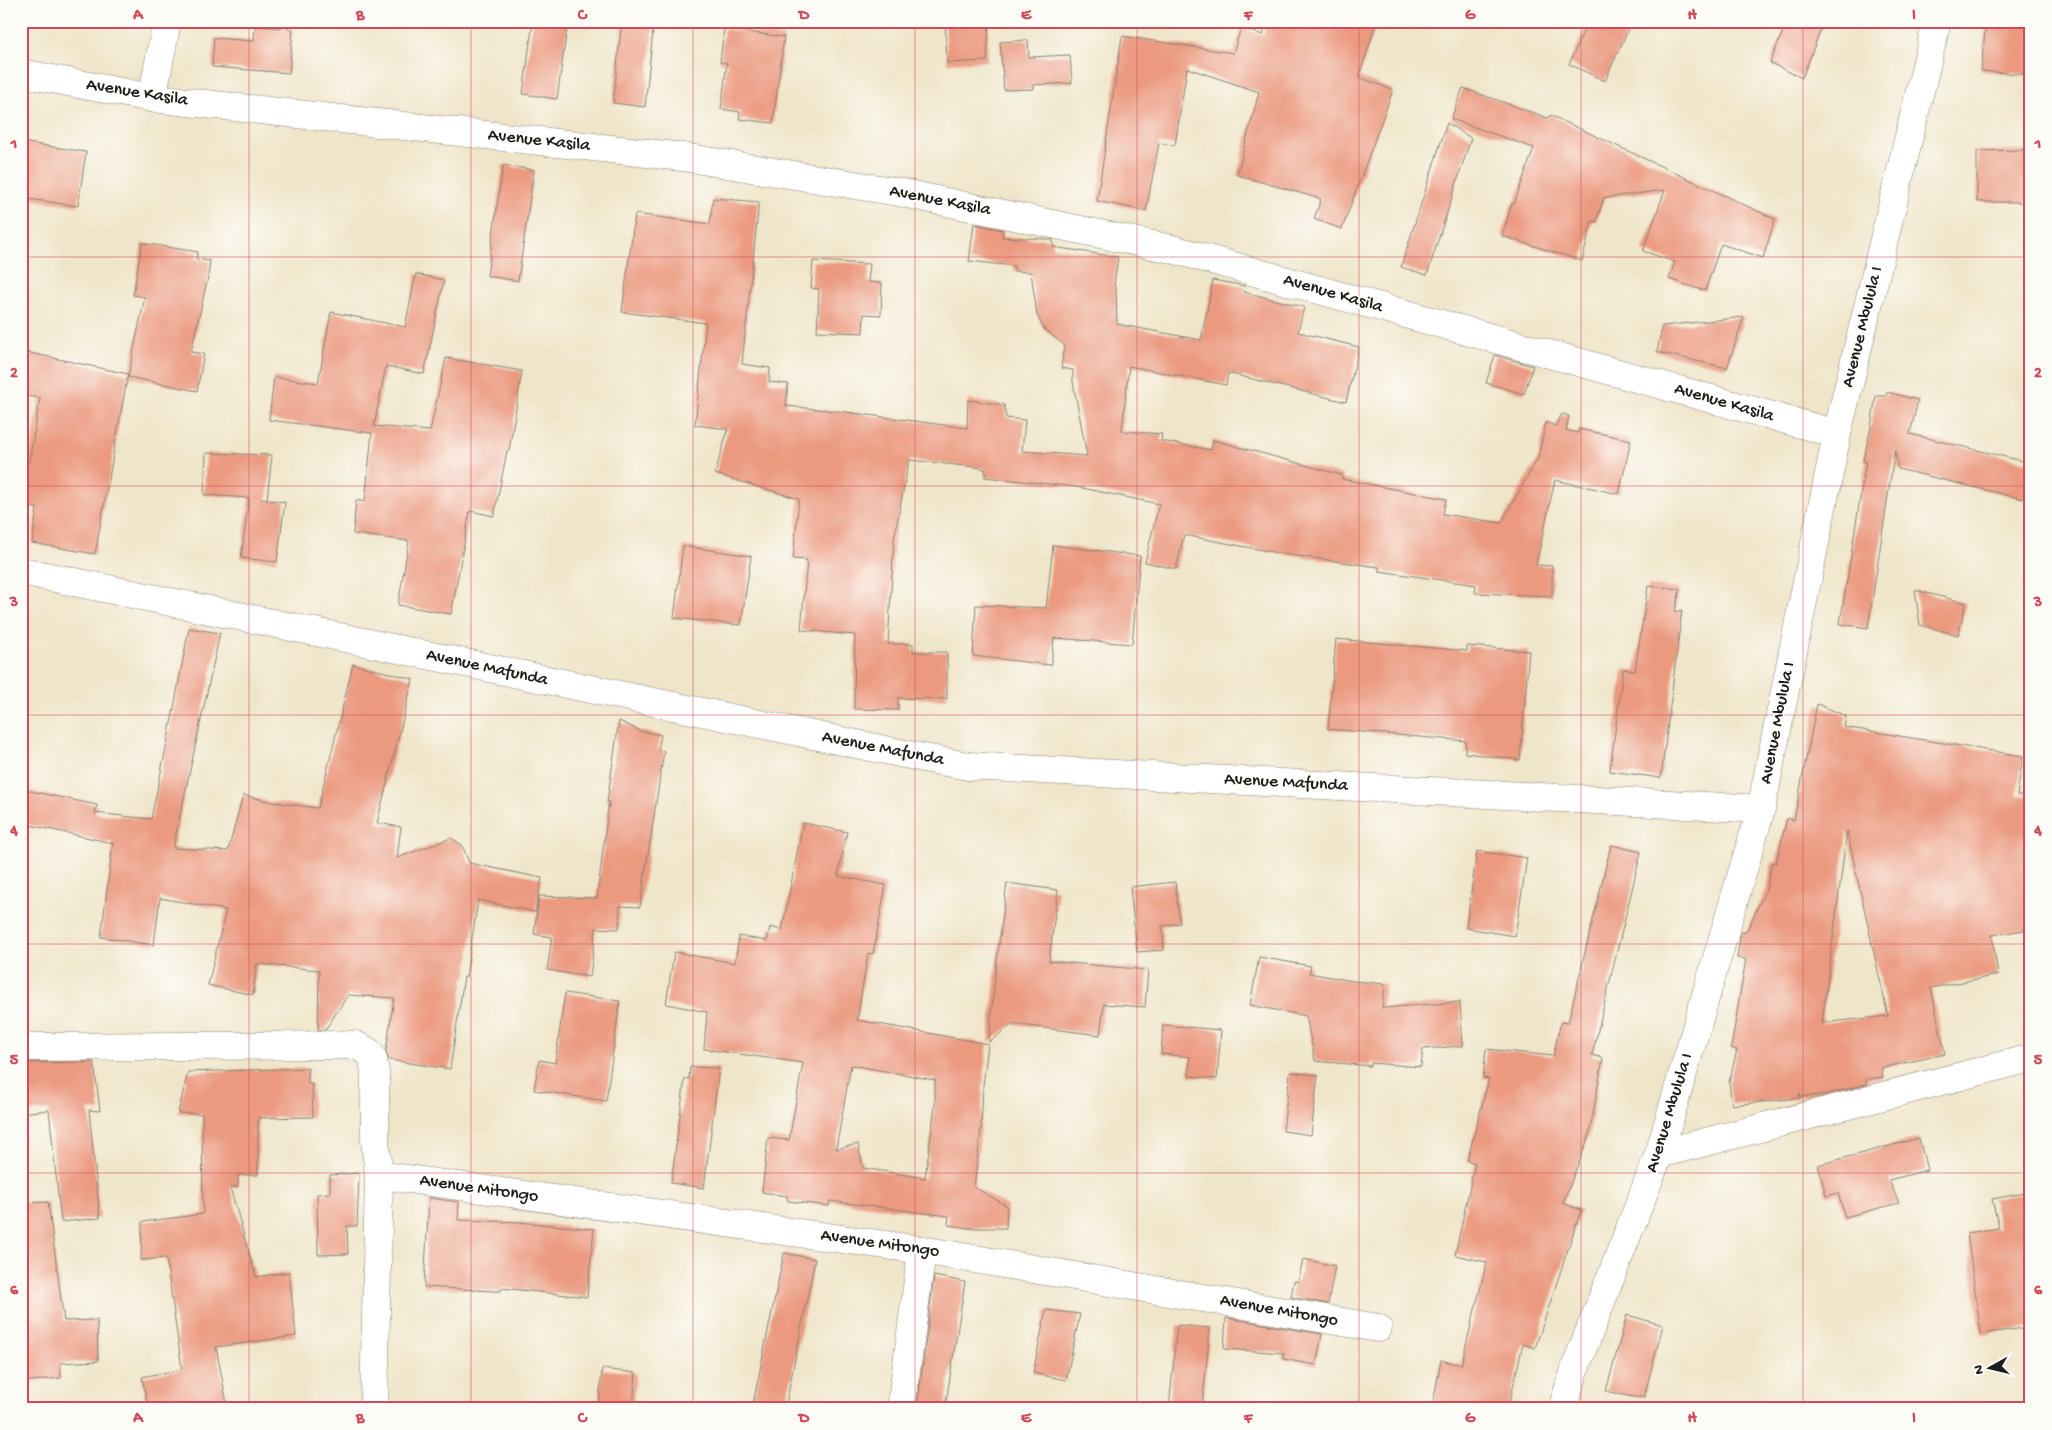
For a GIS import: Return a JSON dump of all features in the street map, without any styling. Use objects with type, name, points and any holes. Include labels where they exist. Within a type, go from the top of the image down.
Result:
[{"type":"street","points":[[152,98],[167,21]]},
{"type":"street","name":"Avenue Mbulula I","points":[[1562,1409],[1577,1363],[1659,1154],[1761,809],[1837,434],[1937,21]]},
{"type":"street","name":"Avenue Kasila","points":[[21,73],[152,98],[683,157],[898,192],[1172,249],[1837,434]]},
{"type":"street","name":"Avenue Mafunda","points":[[21,571],[968,766],[1761,809]]},
{"type":"street","points":[[21,1047],[356,1045],[369,1052],[373,1059],[375,1073],[375,1141],[379,1176],[374,1409]]},
{"type":"street","points":[[1659,1154],[2031,1058]]},
{"type":"street","name":"Avenue Mitongo","points":[[379,1176],[922,1250],[1378,1328]]},
{"type":"street","points":[[901,1409],[922,1250]]},
{"type":"building","points":[[533,21],[568,21],[557,99],[523,94]]},
{"type":"building","points":[[622,21],[654,21],[645,107],[613,103]]},
{"type":"building","points":[[945,21],[989,21],[987,61],[947,63]]},
{"type":"building","points":[[1267,21],[1377,21],[1359,77],[1393,90],[1342,229],[1314,219],[1321,199],[1237,175],[1259,92],[1187,68],[1175,145],[1159,143],[1146,211],[1097,201],[1122,36],[1233,53],[1241,28],[1263,35]]},
{"type":"building","points":[[1588,21],[1632,21],[1605,81],[1569,64]]},
{"type":"building","points":[[1787,21],[1824,21],[1802,78],[1770,63]]},
{"type":"building","points":[[1986,21],[2031,21],[2031,75],[1981,71]]},
{"type":"building","points":[[255,26],[293,29],[289,73],[212,67],[214,38],[254,41]]},
{"type":"building","points":[[724,29],[784,37],[773,123],[739,119],[740,112],[721,109],[727,63],[720,62]]},
{"type":"building","points":[[1028,40],[1029,57],[1070,55],[1072,83],[1033,85],[1034,89],[1004,90],[1000,42]]},
{"type":"building","points":[[1463,88],[1548,118],[1550,115],[1775,219],[1763,258],[1721,244],[1705,291],[1669,279],[1675,262],[1643,251],[1665,190],[1604,198],[1596,222],[1592,221],[1582,261],[1502,236],[1512,203],[1514,204],[1534,148],[1451,119]]},
{"type":"building","points":[[1447,123],[1471,138],[1427,275],[1401,267]]},
{"type":"building","points":[[21,142],[86,152],[78,206],[21,198]]},
{"type":"building","points":[[1977,151],[2031,151],[2031,202],[1977,202]]},
{"type":"building","points":[[503,165],[534,170],[518,281],[487,276]]},
{"type":"building","points":[[713,198],[759,202],[742,364],[770,368],[769,382],[788,384],[786,406],[967,428],[968,400],[1004,405],[1006,418],[1025,420],[1022,451],[1087,456],[1073,382],[1073,370],[1061,368],[1064,345],[1044,329],[1037,315],[1031,272],[1014,271],[1014,266],[969,261],[974,224],[1003,230],[1002,237],[1053,240],[1053,247],[1118,257],[1114,285],[1116,289],[1117,324],[1201,340],[1213,280],[1245,286],[1244,292],[1304,307],[1298,332],[1359,347],[1346,402],[1228,373],[1226,385],[1129,366],[1122,431],[1162,434],[1161,441],[1211,450],[1213,440],[1342,475],[1342,479],[1446,499],[1443,514],[1501,523],[1538,458],[1546,422],[1555,426],[1562,414],[1569,416],[1566,430],[1578,433],[1579,429],[1631,440],[1619,494],[1555,480],[1536,565],[1552,566],[1552,596],[1475,593],[1476,585],[1379,571],[1379,567],[1283,554],[1184,535],[1176,569],[1145,562],[1159,504],[1077,487],[985,477],[985,469],[976,467],[909,460],[894,539],[888,644],[913,644],[913,652],[947,652],[947,699],[898,698],[898,710],[854,709],[855,635],[801,630],[807,560],[793,559],[799,499],[715,474],[728,429],[695,425],[706,323],[622,312],[635,214],[710,224]]},
{"type":"building","points":[[142,243],[198,252],[196,259],[210,261],[191,352],[204,354],[197,391],[128,377],[145,297],[133,295]]},
{"type":"building","points":[[813,261],[870,264],[868,282],[882,283],[881,315],[864,314],[863,333],[817,331],[819,289],[811,288]]},
{"type":"building","points":[[416,274],[444,280],[424,374],[386,366],[374,426],[430,431],[446,358],[522,371],[509,451],[507,451],[494,516],[470,511],[451,614],[398,605],[409,541],[353,534],[356,500],[365,502],[372,433],[269,420],[274,377],[318,383],[331,312],[405,327]]},
{"type":"building","points":[[1744,317],[1727,368],[1657,352],[1662,326]]},
{"type":"building","points":[[21,351],[128,374],[95,554],[32,543],[37,508],[21,505],[21,460],[29,462],[40,398],[21,395]]},
{"type":"building","points":[[1495,355],[1533,366],[1524,394],[1486,383]]},
{"type":"building","points":[[1887,392],[1918,400],[1910,434],[2031,463],[2031,497],[2023,496],[2023,499],[1898,469],[1895,449],[1868,628],[1840,624],[1866,461],[1863,461],[1876,396],[1886,396]]},
{"type":"building","points":[[206,453],[272,455],[267,499],[261,499],[285,502],[277,562],[241,558],[249,498],[204,495]]},
{"type":"building","points":[[1053,545],[1140,556],[1132,644],[1054,638],[1051,665],[973,656],[976,605],[1046,608]]},
{"type":"building","points":[[683,546],[751,556],[741,625],[674,618]]},
{"type":"building","points":[[1648,586],[1680,589],[1675,612],[1682,610],[1661,778],[1610,771],[1623,669],[1635,671]]},
{"type":"building","points":[[1915,590],[1966,603],[1958,635],[1920,625]]},
{"type":"building","points":[[189,628],[220,633],[173,848],[228,851],[243,795],[272,802],[318,808],[353,664],[413,679],[377,823],[401,827],[397,858],[451,838],[462,845],[469,863],[542,878],[535,912],[478,900],[450,1069],[389,1060],[386,1051],[394,998],[348,995],[325,1030],[318,1030],[319,970],[257,964],[253,995],[208,985],[226,910],[160,898],[154,945],[101,937],[113,843],[21,823],[21,789],[97,805],[95,813],[151,819]]},
{"type":"building","points":[[1336,639],[1467,651],[1467,646],[1529,651],[1520,760],[1465,753],[1466,741],[1328,729]]},
{"type":"building","points":[[1817,704],[1846,716],[1844,727],[2023,756],[2017,795],[2031,796],[2031,929],[1992,935],[1998,975],[1931,988],[1945,1054],[1881,1068],[1883,1077],[1866,1079],[1867,1084],[1827,1094],[1801,1097],[1800,1093],[1799,1098],[1732,1105],[1729,1082],[1737,1050],[1731,1048],[1746,959],[1737,958],[1741,932],[1746,932],[1767,887],[1772,862],[1776,863],[1787,818],[1794,820]],"holes":[[[1847,831],[1888,1016],[1822,1023]]]},
{"type":"building","points":[[619,721],[640,731],[661,735],[658,750],[664,751],[640,907],[620,906],[619,929],[596,928],[590,977],[547,970],[552,937],[534,934],[539,896],[597,898],[609,802],[607,802]]},
{"type":"building","points":[[803,823],[847,832],[838,876],[886,885],[873,954],[868,953],[857,1020],[988,1044],[974,1187],[1007,1206],[1006,1228],[969,1228],[948,1225],[949,1216],[830,1201],[829,1206],[788,1201],[787,1196],[762,1192],[768,1138],[789,1140],[803,1063],[704,1049],[707,1012],[666,1004],[674,952],[735,963],[739,936],[767,941],[770,927],[782,930]],"holes":[[[851,1065],[935,1080],[935,1106],[925,1178],[863,1168],[858,1144],[836,1149]]]},
{"type":"building","points":[[1611,845],[1641,852],[1592,1055],[1603,1058],[1589,1136],[1563,1203],[1581,1210],[1535,1348],[1523,1344],[1508,1409],[1432,1409],[1441,1360],[1461,1365],[1487,1262],[1455,1255],[1475,1163],[1467,1161],[1489,1079],[1483,1078],[1486,1049],[1553,1056],[1561,1022],[1568,1023]]},
{"type":"building","points":[[1477,851],[1527,858],[1515,936],[1466,928]]},
{"type":"building","points":[[1175,882],[1180,923],[1162,926],[1164,950],[1137,952],[1130,887]]},
{"type":"building","points":[[1007,883],[1058,890],[1049,961],[1148,970],[1145,1007],[1104,1004],[1100,1035],[1013,1024],[989,1042],[995,975]]},
{"type":"building","points":[[1259,957],[1311,966],[1309,973],[1353,981],[1385,984],[1382,1008],[1460,1002],[1463,1046],[1423,1049],[1421,1067],[1371,1063],[1371,1066],[1315,1061],[1306,1016],[1250,1005]]},
{"type":"building","points":[[565,993],[620,1001],[606,1101],[534,1090],[539,1060],[555,1063]]},
{"type":"building","points":[[1163,1025],[1221,1030],[1217,1079],[1189,1076],[1190,1057],[1161,1054]]},
{"type":"building","points":[[94,1062],[100,1111],[89,1110],[100,1218],[61,1222],[49,1110],[21,1113],[21,1063]]},
{"type":"building","points":[[690,1067],[719,1068],[704,1188],[671,1183],[685,1078],[689,1079]]},
{"type":"building","points":[[308,1068],[308,1084],[312,1084],[313,1117],[258,1118],[258,1175],[238,1175],[238,1187],[230,1187],[256,1277],[289,1272],[296,1336],[216,1347],[228,1409],[148,1409],[142,1377],[182,1369],[166,1258],[141,1260],[142,1222],[203,1214],[202,1114],[178,1113],[188,1072]]},
{"type":"building","points":[[1290,1072],[1318,1075],[1311,1135],[1283,1131]]},
{"type":"building","points":[[1919,1138],[1927,1170],[1889,1180],[1899,1203],[1845,1217],[1838,1193],[1826,1196],[1818,1165]]},
{"type":"building","points":[[359,1173],[357,1226],[347,1226],[348,1254],[318,1255],[317,1194],[330,1193],[330,1175]]},
{"type":"building","points":[[2031,1192],[2031,1327],[1981,1334],[1967,1233],[1999,1228],[1992,1199]]},
{"type":"building","points":[[429,1198],[459,1202],[458,1220],[519,1222],[594,1229],[587,1297],[501,1288],[501,1291],[493,1291],[424,1287]]},
{"type":"building","points":[[48,1202],[64,1321],[97,1320],[98,1361],[60,1363],[61,1378],[21,1382],[21,1285],[26,1284],[21,1203]]},
{"type":"building","points":[[784,1253],[815,1259],[785,1409],[752,1409]]},
{"type":"building","points":[[1303,1259],[1335,1266],[1328,1304],[1291,1297],[1294,1281],[1298,1282]]},
{"type":"building","points":[[934,1276],[965,1282],[945,1409],[917,1409]]},
{"type":"building","points":[[1046,1310],[1080,1314],[1066,1380],[1033,1373]]},
{"type":"building","points":[[1627,1315],[1663,1325],[1644,1397],[1633,1397],[1606,1391]]},
{"type":"building","points":[[1226,1318],[1322,1334],[1316,1365],[1283,1359],[1284,1353],[1224,1349]]},
{"type":"building","points":[[1177,1325],[1210,1328],[1202,1409],[1169,1409]]},
{"type":"building","points":[[602,1369],[636,1373],[633,1407],[599,1403]]}]
